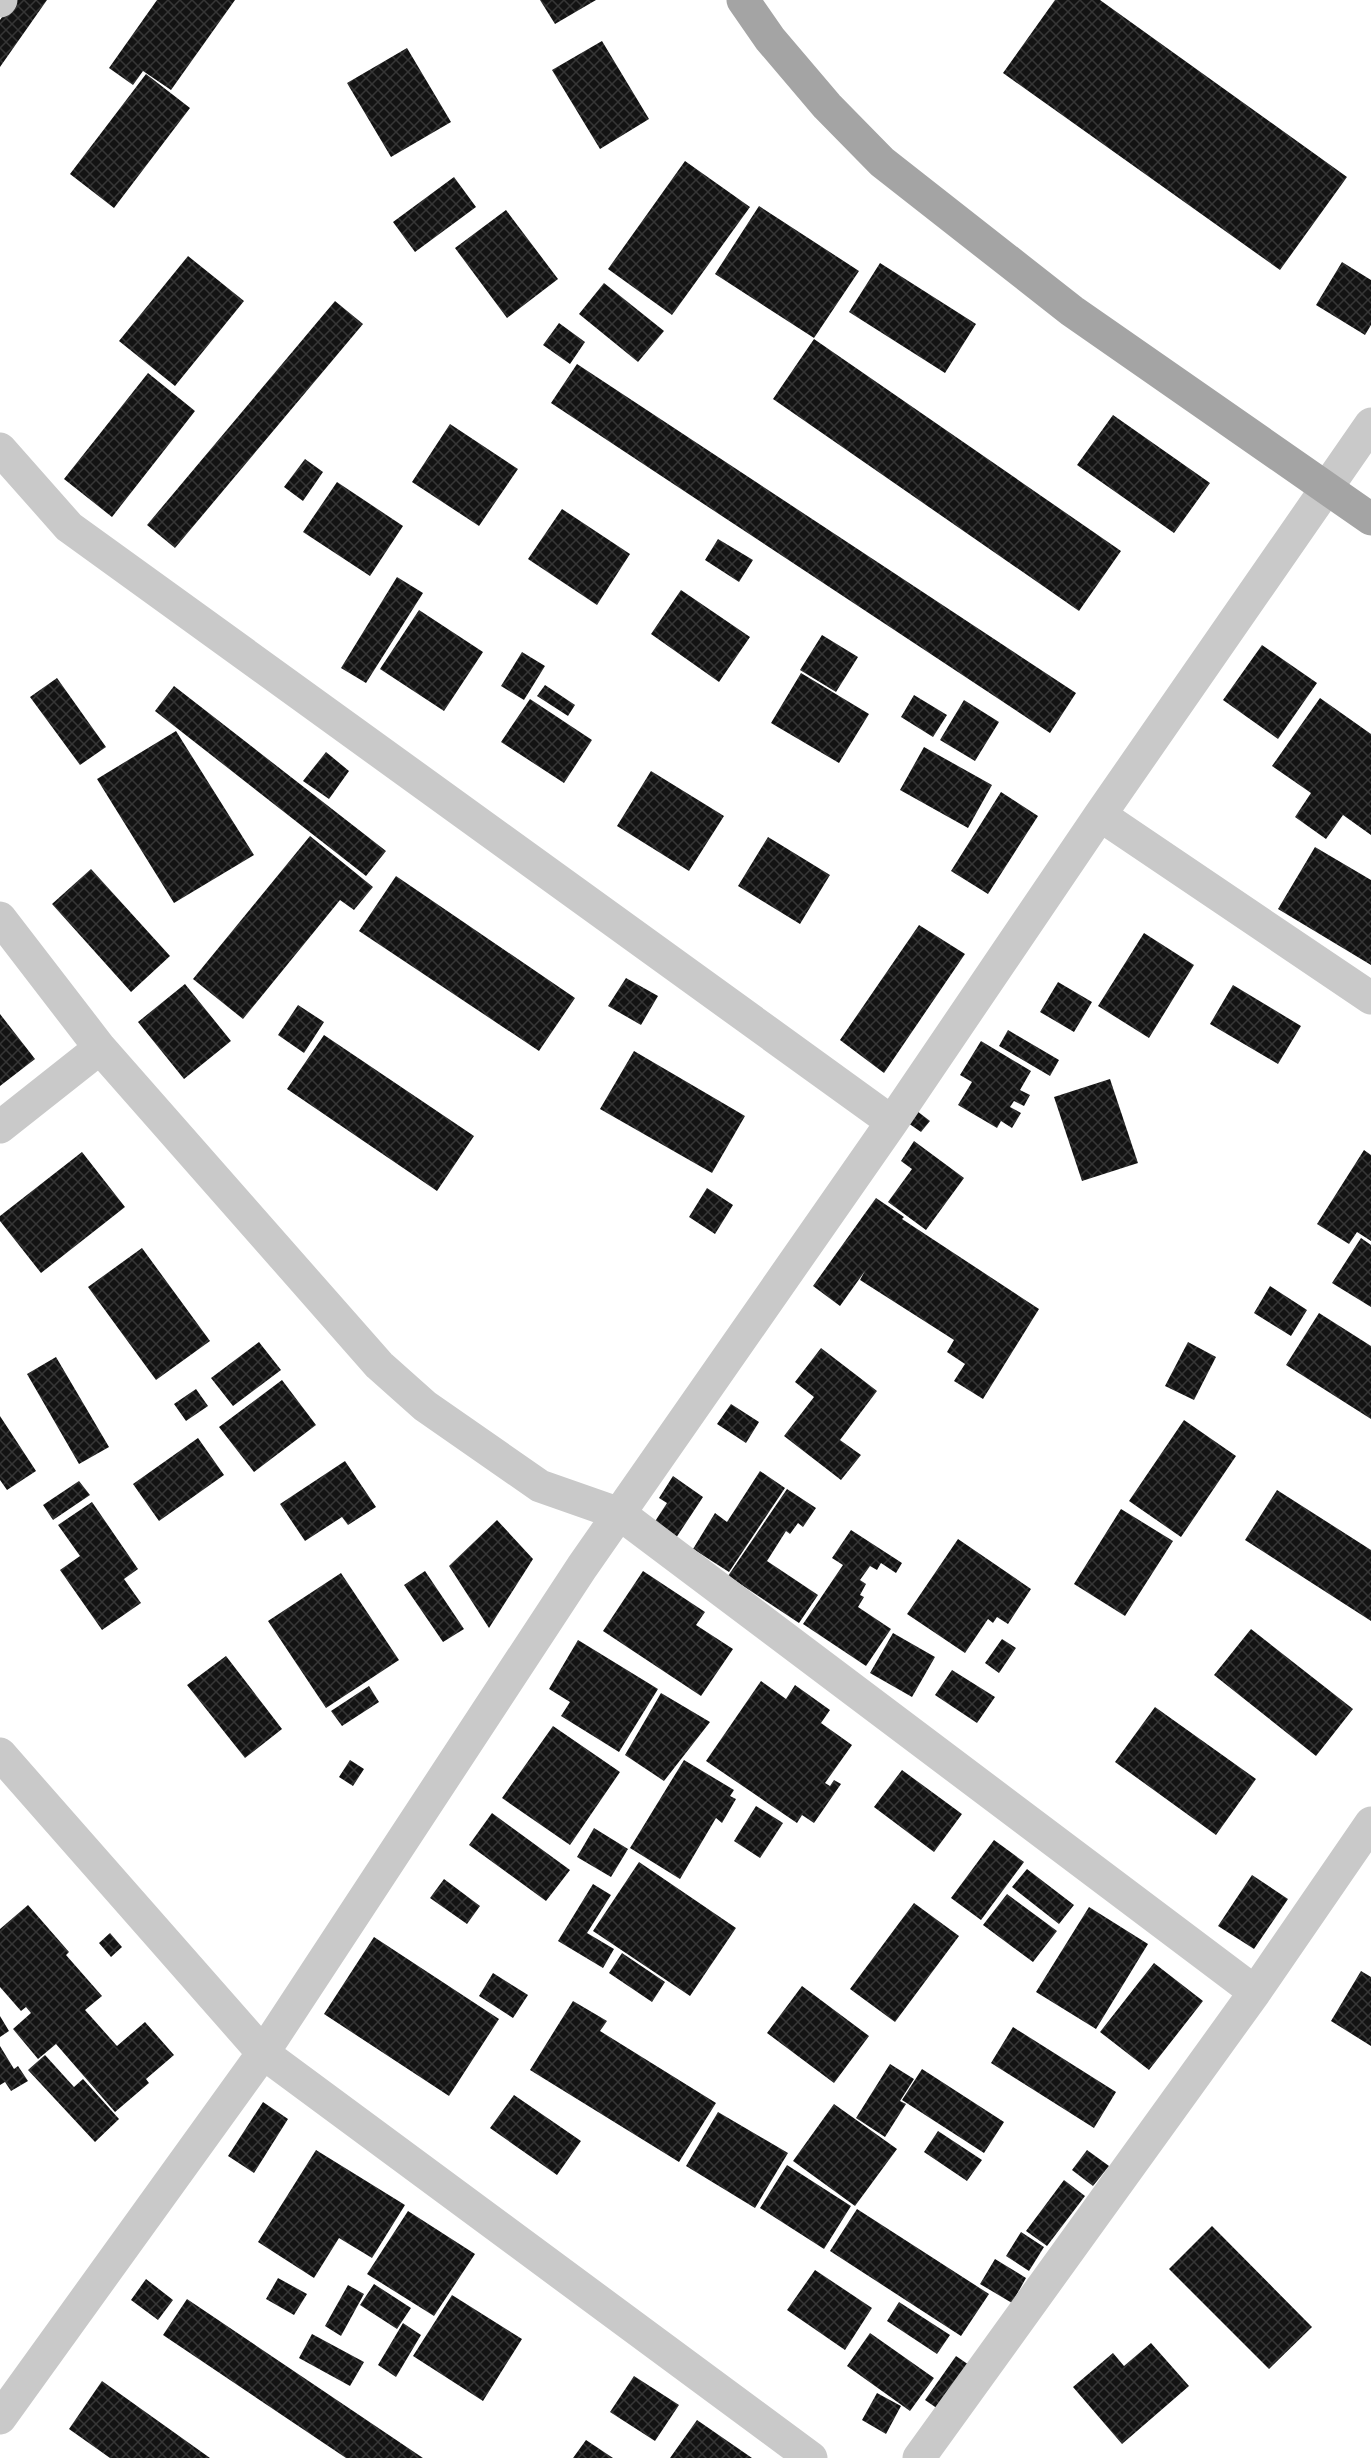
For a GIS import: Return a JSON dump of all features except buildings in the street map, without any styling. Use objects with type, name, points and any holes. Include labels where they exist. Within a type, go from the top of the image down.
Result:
[{"type":"main road","points":[[742,0],[770,39],[813,89],[882,162],[1072,311],[1371,519]]},
{"type":"street","points":[[0,2418],[263,2053],[582,1567],[892,1122],[1100,815],[1371,424]]},
{"type":"street","points":[[0,449],[69,527],[892,1122]]},
{"type":"street","points":[[1100,815],[1371,998]]},
{"type":"street","points":[[0,918],[100,1048],[379,1365],[426,1406],[540,1486],[620,1514],[1255,1992]]},
{"type":"street","points":[[0,1127],[100,1048]]},
{"type":"street","points":[[0,1754],[263,2053],[811,2458]]},
{"type":"street","points":[[920,2458],[1255,1992],[1371,1823]]}]
